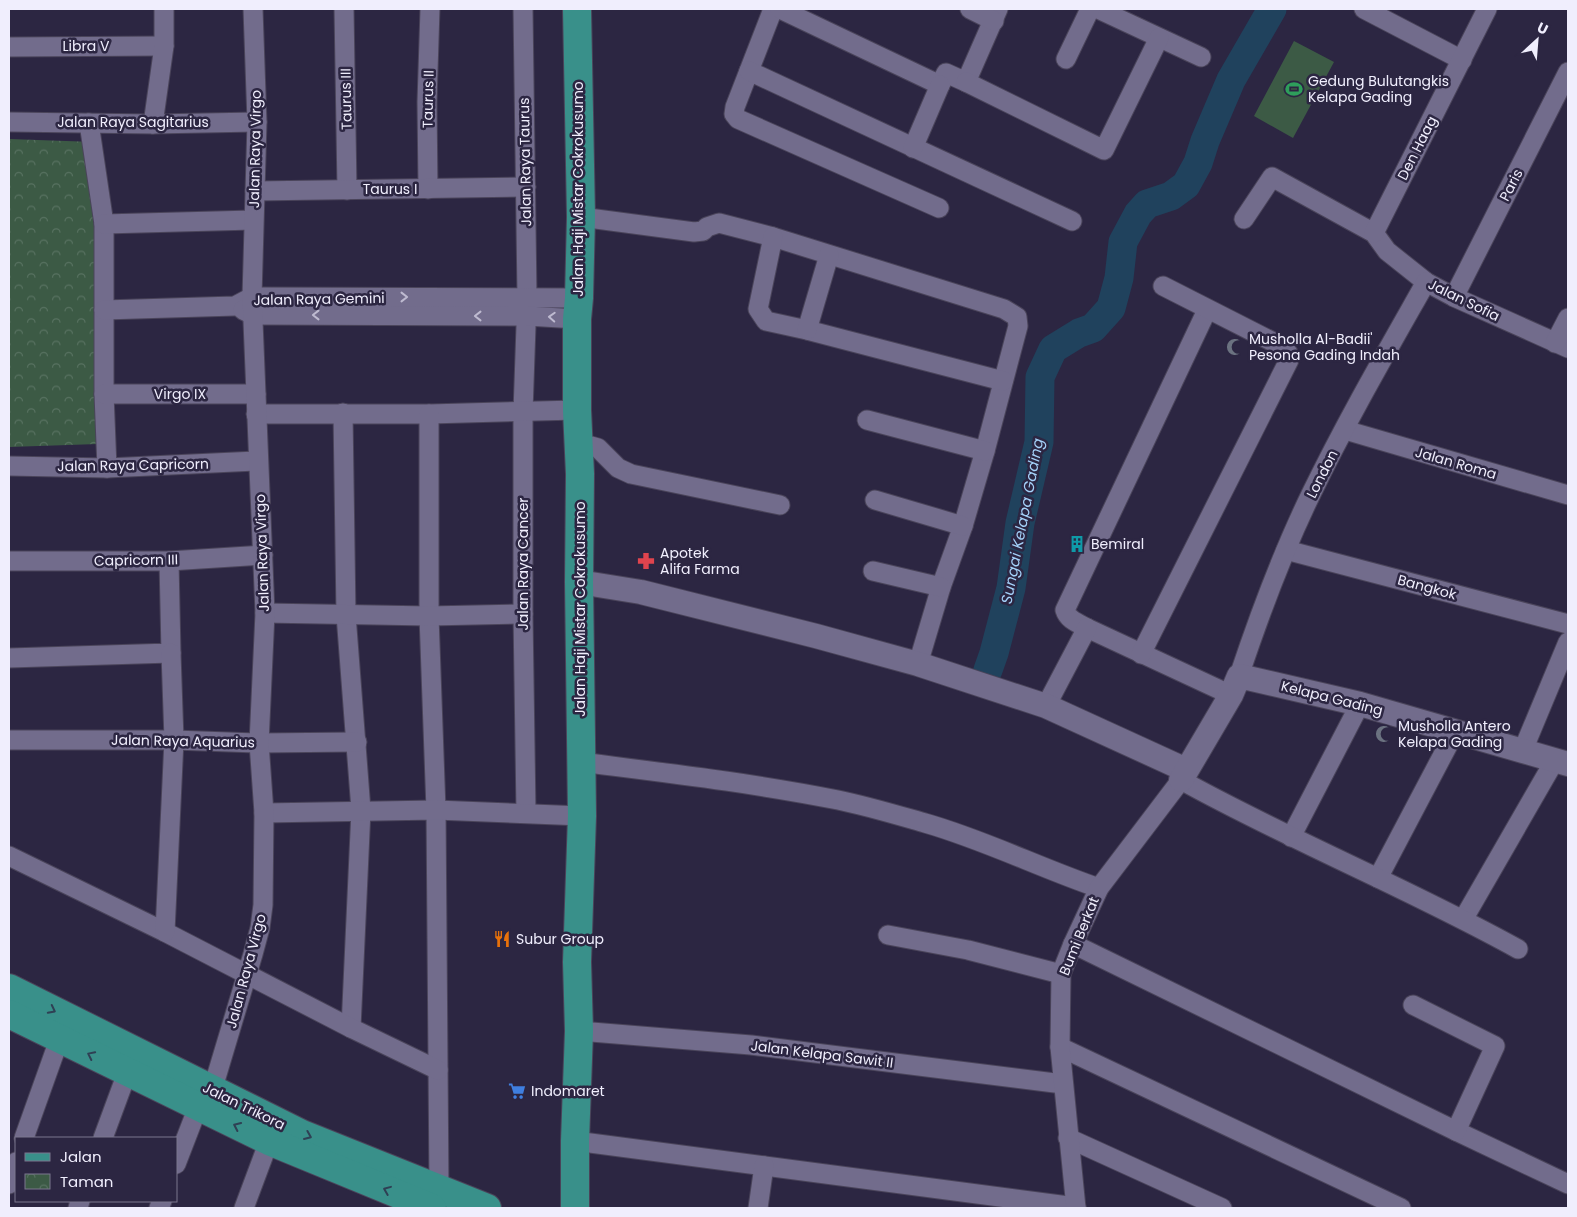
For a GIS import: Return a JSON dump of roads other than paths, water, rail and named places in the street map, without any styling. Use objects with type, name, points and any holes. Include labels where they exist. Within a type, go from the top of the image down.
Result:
[{"type":"main road","name":"Jalan Haji Mistar Cokrokusumo","points":[[573,1207],[579,1031],[577,962],[582,816],[580,762],[579,446],[577,410],[580,217],[577,9]]},
{"type":"main road","name":"Jalan Trikora","points":[[9,988],[205,1099],[269,1141],[435,1199],[487,1208]]},
{"type":"main road","name":"Jalan Trikora","points":[[9,1014],[127,1073],[302,1134],[435,1199]]},
{"type":"street","points":[[153,124],[164,46],[164,9]]},
{"type":"street","name":"Jalan Raya Virgo","points":[[178,1160],[205,1099],[247,974],[260,928],[264,905],[264,812],[259,743],[265,614],[253,306],[257,122],[253,9]]},
{"type":"street","name":"Taurus III","points":[[344,9],[347,190]]},
{"type":"street","name":"Taurus II","points":[[428,189],[430,9]]},
{"type":"street","name":"Jalan Raya Taurus","points":[[523,9],[527,316]]},
{"type":"street","points":[[773,9],[735,107],[734,114],[738,119],[940,208]]},
{"type":"street","points":[[780,9],[940,85]]},
{"type":"street","points":[[966,82],[996,15],[970,9]]},
{"type":"street","points":[[1066,59],[1090,9]]},
{"type":"street","points":[[1098,9],[1201,57]]},
{"type":"street","points":[[1364,9],[1462,60]]},
{"type":"street","name":"Den Haag","points":[[1374,233],[1487,9]]},
{"type":"street","points":[[914,148],[946,73],[1104,150],[1159,38]]},
{"type":"street","name":"Libra V","points":[[9,47],[164,46]]},
{"type":"street","points":[[749,71],[1072,221]]},
{"type":"street","name":"Paris","points":[[1454,297],[1568,72]]},
{"type":"street","name":"Jalan Raya Sagitarius","points":[[9,122],[153,124],[257,122]]},
{"type":"street","points":[[89,123],[104,224],[104,394],[107,468]]},
{"type":"street","points":[[1244,219],[1272,177],[1374,233]]},
{"type":"street","name":"Taurus I","points":[[255,190],[526,187]]},
{"type":"street","points":[[580,217],[694,232],[702,231],[707,226],[719,223],[773,237],[1004,309],[1017,317],[1018,326],[985,451],[963,526],[941,588],[918,664]]},
{"type":"street","points":[[104,224],[254,220]]},
{"type":"street","name":"Jalan Sofia","points":[[1374,233],[1388,251],[1426,282],[1454,297],[1562,345]]},
{"type":"street","points":[[773,237],[758,309],[766,321],[1003,381]]},
{"type":"street","points":[[807,330],[829,255]]},
{"type":"street","name":"London","points":[[1235,685],[1260,612],[1312,492],[1426,282]]},
{"type":"street","points":[[1141,654],[1289,360],[1288,353],[1283,347],[1162,286]]},
{"type":"street","name":"Jalan Raya Gemini","points":[[104,310],[527,297],[578,308]]},
{"type":"street","name":"Jalan Raya Gemini","points":[[253,306],[527,316],[578,308]]},
{"type":"street","points":[[1183,775],[1235,685],[1141,654],[1071,620],[1066,614],[1066,606],[1207,310]]},
{"type":"street","name":"Jalan Raya Cancer","points":[[526,812],[522,412],[527,316]]},
{"type":"street","points":[[1562,345],[1568,318]]},
{"type":"street","name":"Virgo IX","points":[[104,394],[256,394]]},
{"type":"street","points":[[256,414],[429,414],[577,410]]},
{"type":"street","points":[[343,413],[346,615],[361,810],[351,1028]]},
{"type":"street","points":[[429,414],[430,616],[436,810],[438,1070],[435,1199]]},
{"type":"street","points":[[867,420],[985,451]]},
{"type":"street","name":"Jalan Roma","points":[[1345,430],[1568,495]]},
{"type":"street","points":[[579,446],[598,448],[618,468],[631,474],[780,505]]},
{"type":"street","name":"Jalan Raya Capricorn","points":[[9,466],[107,468],[258,461]]},
{"type":"street","points":[[875,500],[963,526]]},
{"type":"street","name":"Bangkok","points":[[1286,550],[1568,624]]},
{"type":"street","name":"Capricorn III","points":[[9,561],[170,561],[263,555]]},
{"type":"street","points":[[165,932],[174,740],[170,561]]},
{"type":"street","points":[[873,571],[941,588]]},
{"type":"street","points":[[579,582],[641,592],[816,636],[918,664],[1052,708],[1183,775],[1291,837],[1464,918],[1518,948]]},
{"type":"street","points":[[265,614],[430,616],[523,614]]},
{"type":"street","points":[[1052,708],[1092,630]]},
{"type":"street","points":[[1523,750],[1568,642]]},
{"type":"street","points":[[9,658],[171,653]]},
{"type":"street","name":"Kelapa Gading","points":[[1235,685],[1360,704],[1456,730],[1561,762]]},
{"type":"street","points":[[1291,837],[1360,704]]},
{"type":"street","points":[[1378,878],[1456,730]]},
{"type":"street","name":"Jalan Raya Aquarius","points":[[9,740],[174,740],[259,743],[357,742]]},
{"type":"street","points":[[580,762],[839,800],[928,824],[978,841],[1059,875],[1099,888]]},
{"type":"street","points":[[1464,918],[1561,762]]},
{"type":"street","name":"Bumi Berkat","points":[[1076,1207],[1060,1046],[1061,974],[1099,888],[1183,775]]},
{"type":"street","points":[[264,812],[436,810],[526,812],[582,816]]},
{"type":"street","points":[[9,856],[165,932],[351,1028],[438,1070]]},
{"type":"street","points":[[888,935],[968,950],[1061,974]]},
{"type":"street","points":[[1073,944],[1568,1184]]},
{"type":"street","points":[[1413,1005],[1494,1046],[1456,1131]]},
{"type":"street","name":"Jalan Kelapa Sawit II","points":[[579,1031],[751,1045],[1064,1084]]},
{"type":"street","points":[[24,1137],[59,1040]]},
{"type":"street","points":[[1060,1046],[1401,1208]]},
{"type":"street","points":[[103,1137],[127,1073]]},
{"type":"street","points":[[1068,1138],[1222,1208]]},
{"type":"street","points":[[244,1208],[269,1141]]},
{"type":"street","points":[[575,1141],[1076,1207]]},
{"type":"street","points":[[9,1184],[15,1165]]},
{"type":"street","points":[[758,1208],[764,1166]]},
{"type":"waterway","name":"Sungai Kelapa Gading","points":[[988,670],[1011,588],[1020,523],[1039,442],[1040,377],[1053,349],[1079,333],[1093,328],[1111,308],[1119,278],[1123,242],[1138,214],[1147,204],[1171,196],[1186,185],[1198,163],[1205,141],[1231,80],[1272,9]]},
{"type":"place","name":"Gedung Bulutangkis Kelapa Gading","points":[[1294,89]]},
{"type":"place","name":"Musholla Al-Badii' Pesona Gading Indah","points":[[1235,347]]},
{"type":"place","name":"Bemiral","points":[[1077,544]]},
{"type":"place","name":"Apotek Alifa Farma","points":[[646,561]]},
{"type":"place","name":"Musholla Antero Kelapa Gading","points":[[1384,734]]},
{"type":"place","name":"Subur Group","points":[[502,939]]},
{"type":"place","name":"Indomaret","points":[[517,1091]]}]
